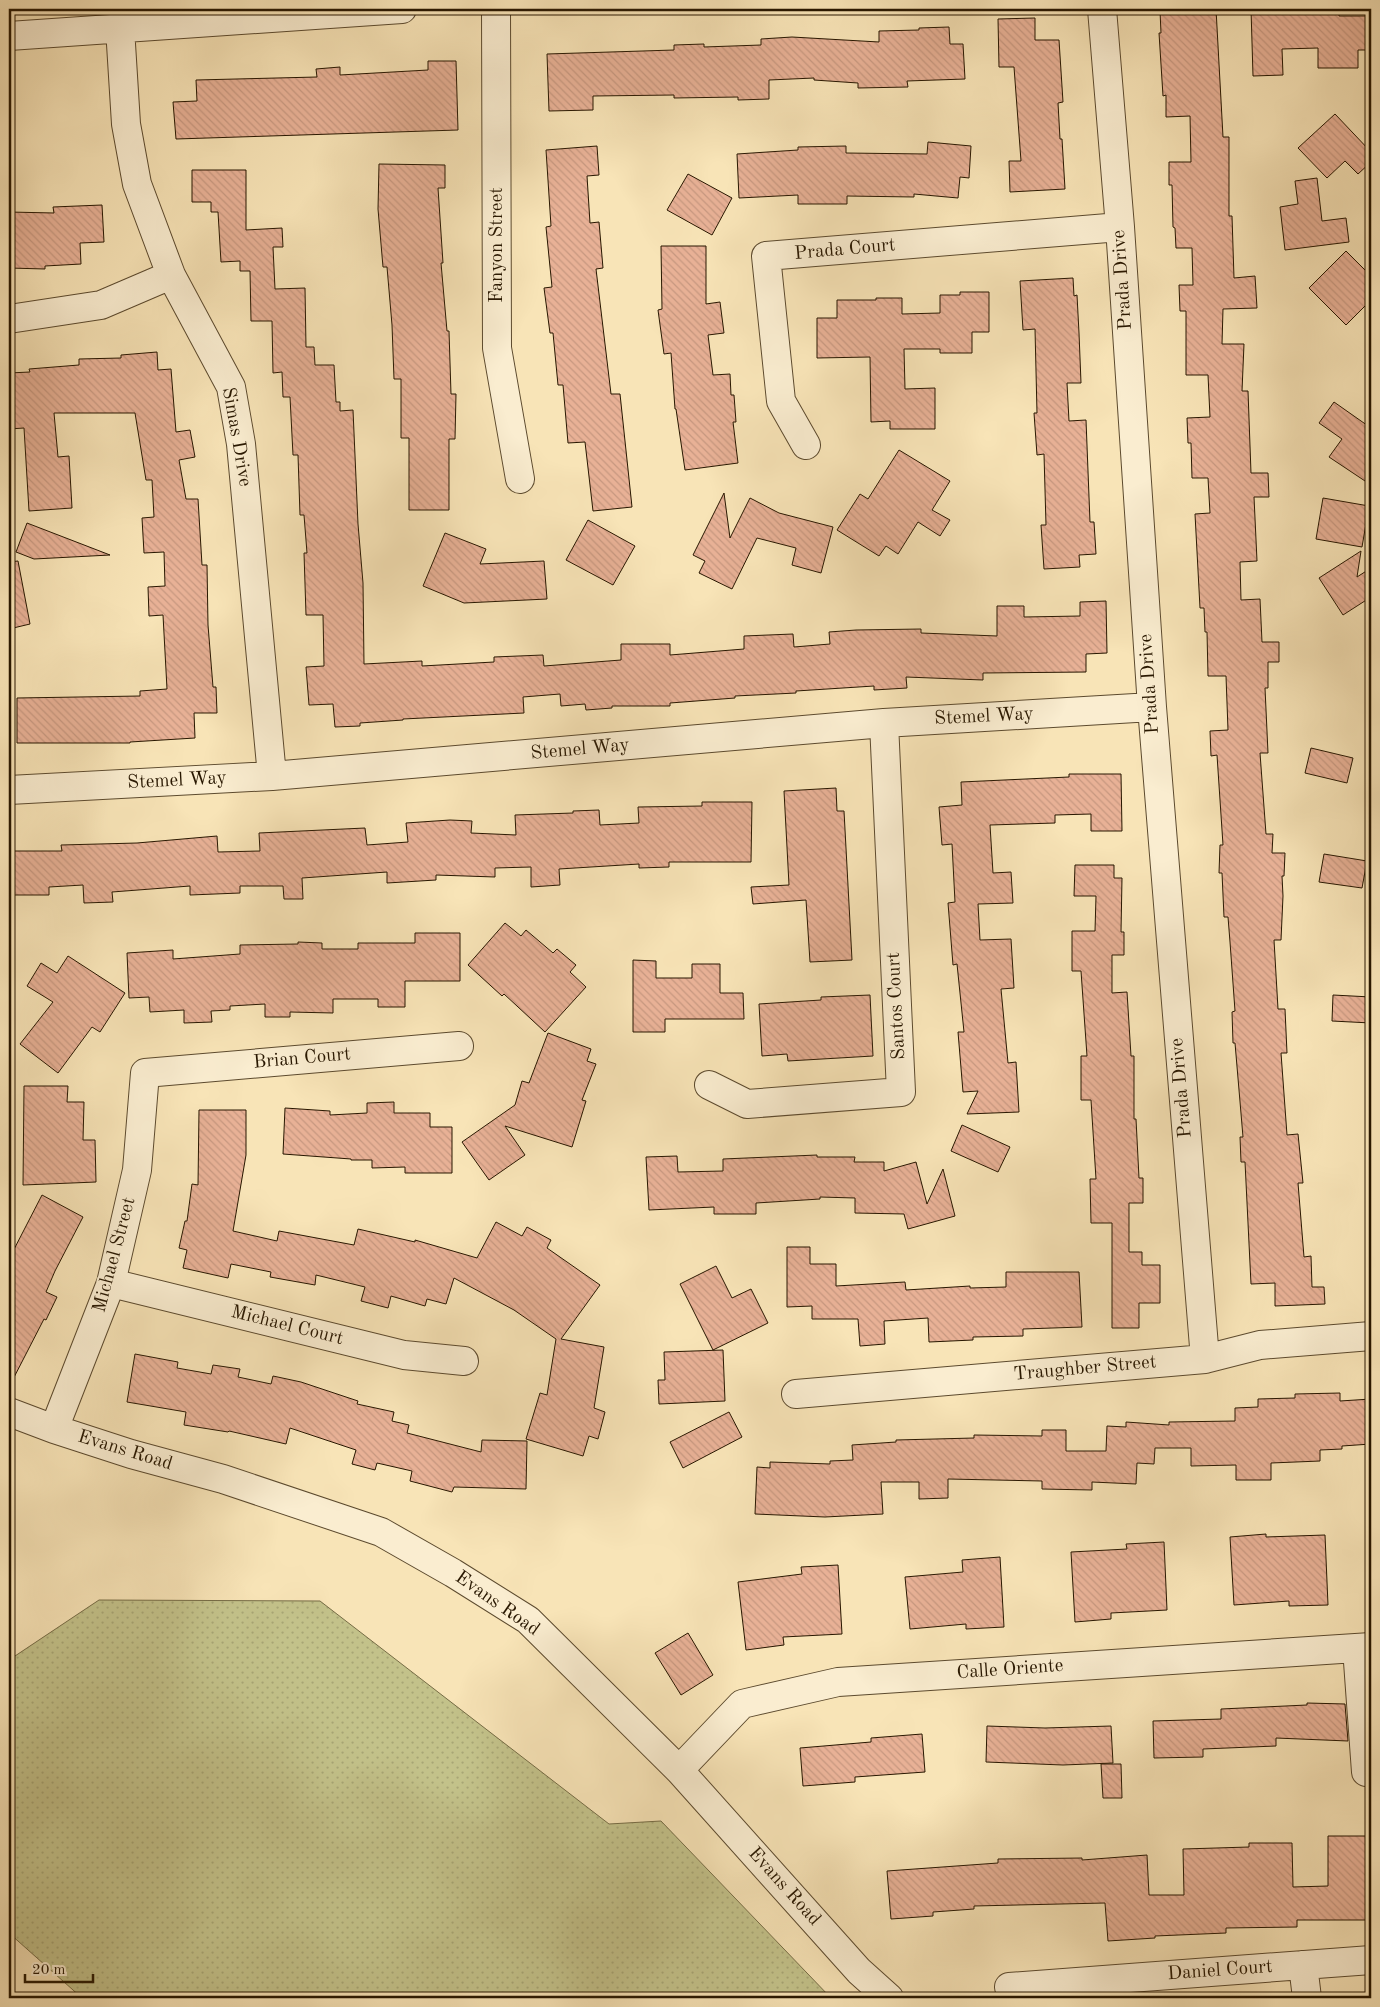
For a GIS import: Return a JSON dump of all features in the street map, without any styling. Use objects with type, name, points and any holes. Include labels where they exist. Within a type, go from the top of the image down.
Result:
[{"type":"street","points":[[9,36],[402,9]]},
{"type":"street","name":"Fanyon Street","points":[[496,9],[497,348],[520,479]]},
{"type":"street","name":"Prada Drive","points":[[1102,9],[1120,228],[1152,707],[1204,1359]]},
{"type":"street","name":"Simas Drive","points":[[120,28],[126,124],[137,184],[171,275],[231,387],[241,444],[272,776]]},
{"type":"street","name":"Prada Court","points":[[806,445],[781,401],[766,256],[1120,228]]},
{"type":"street","points":[[9,319],[101,305],[171,275]]},
{"type":"street","name":"Stemel Way","points":[[9,790],[272,776],[884,723],[1152,707]]},
{"type":"street","name":"Santos Court","points":[[709,1085],[747,1104],[901,1092],[884,723]]},
{"type":"street","name":"Brian Court","points":[[145,1073],[459,1046]]},
{"type":"street","name":"Michael Street","points":[[54,1430],[111,1283],[136,1170],[145,1073]]},
{"type":"street","name":"Michael Court","points":[[111,1283],[404,1355],[464,1360]]},
{"type":"street","name":"Traughber Street","points":[[796,1394],[1204,1359],[1260,1345],[1371,1336]]},
{"type":"street","name":"Evans Road","points":[[9,1412],[54,1430],[223,1479],[381,1532],[453,1573],[528,1620],[679,1770],[859,1971],[889,1998]]},
{"type":"street","points":[[1364,1647],[1366,1772]]},
{"type":"street","name":"Calle Oriente","points":[[679,1770],[742,1704],[838,1682],[1364,1647]]},
{"type":"street","name":"Daniel Court","points":[[1008,1987],[1371,1960]]},
{"type":"street","points":[[1303,1965],[1307,1998]]},
{"type":"shaded area","points":[[99,1600],[320,1601],[609,1824],[661,1821],[831,1998],[82,1998],[9,1933],[9,1660]]},
{"type":"building","points":[[1216,9],[1223,137],[1229,137],[1229,216],[1232,216],[1234,278],[1255,276],[1257,308],[1223,309],[1222,344],[1244,344],[1242,391],[1248,391],[1251,473],[1268,473],[1269,497],[1254,497],[1257,561],[1240,562],[1241,600],[1260,599],[1262,642],[1279,642],[1279,662],[1268,662],[1268,688],[1265,688],[1268,753],[1260,753],[1266,834],[1273,834],[1272,853],[1285,853],[1284,876],[1282,876],[1281,940],[1274,940],[1278,1009],[1285,1009],[1287,1053],[1281,1053],[1287,1135],[1298,1134],[1303,1183],[1298,1183],[1304,1257],[1311,1256],[1312,1287],[1324,1287],[1325,1304],[1275,1306],[1275,1283],[1251,1284],[1245,1162],[1241,1162],[1240,1137],[1243,1137],[1235,1043],[1233,1043],[1232,1012],[1235,1011],[1230,942],[1228,917],[1224,917],[1222,873],[1219,873],[1220,845],[1223,845],[1217,755],[1211,756],[1210,731],[1228,730],[1226,676],[1208,676],[1207,632],[1205,632],[1204,608],[1200,608],[1195,514],[1210,513],[1208,478],[1192,478],[1191,443],[1188,443],[1187,418],[1210,417],[1208,375],[1186,375],[1186,311],[1180,311],[1179,285],[1193,285],[1192,248],[1176,248],[1175,228],[1173,227],[1172,185],[1169,185],[1169,162],[1191,162],[1190,116],[1166,117],[1166,95],[1163,96],[1159,33],[1161,33],[1160,11]]},
{"type":"building","points":[[1251,9],[1339,9],[1339,16],[1368,16],[1369,50],[1358,50],[1358,68],[1318,68],[1318,48],[1282,49],[1283,75],[1253,76]]},
{"type":"building","points":[[1035,18],[1035,40],[1059,40],[1063,102],[1058,103],[1065,189],[1010,192],[1009,161],[1021,161],[1014,67],[999,67],[998,19]]},
{"type":"building","points":[[949,27],[950,44],[963,44],[965,79],[907,81],[908,87],[858,88],[858,83],[814,80],[814,78],[769,80],[769,99],[738,100],[738,97],[674,98],[674,95],[593,96],[593,110],[549,111],[547,54],[674,50],[674,45],[704,44],[704,47],[761,45],[761,39],[792,37],[879,42],[879,31]]},
{"type":"building","points":[[428,61],[456,61],[458,130],[176,139],[173,102],[197,101],[196,80],[317,77],[316,69],[340,67],[340,75],[428,70]]},
{"type":"building","points":[[1335,114],[1371,152],[1371,162],[1358,174],[1345,161],[1327,178],[1298,148]]},
{"type":"building","points":[[928,142],[971,146],[969,178],[960,177],[958,198],[914,194],[914,197],[847,196],[847,204],[798,204],[798,195],[739,198],[737,154],[798,150],[798,147],[846,146],[846,153],[927,154]]},
{"type":"building","points":[[597,146],[599,175],[587,176],[590,223],[599,222],[603,268],[596,269],[611,394],[620,394],[632,507],[593,511],[585,442],[568,443],[563,385],[558,385],[553,333],[550,333],[544,288],[552,287],[546,227],[551,226],[546,150]]},
{"type":"building","points":[[379,164],[445,165],[445,188],[438,188],[443,263],[441,263],[447,331],[449,331],[451,394],[456,394],[455,439],[449,439],[449,510],[409,510],[409,438],[401,438],[401,379],[394,379],[387,267],[383,267],[378,209]]},
{"type":"building","points":[[192,170],[246,170],[246,230],[282,228],[283,247],[273,247],[275,289],[305,288],[306,347],[314,347],[315,365],[334,365],[336,402],[340,402],[340,411],[353,410],[358,524],[363,583],[364,664],[422,661],[422,666],[494,662],[494,657],[543,655],[544,666],[621,660],[621,644],[670,644],[670,655],[744,649],[744,636],[793,634],[794,647],[830,644],[829,632],[856,630],[921,629],[921,633],[997,636],[997,606],[1024,606],[1024,617],[1080,616],[1080,602],[1106,601],[1107,653],[1086,654],[1086,672],[983,673],[983,680],[906,677],[907,688],[874,690],[874,686],[796,691],[796,693],[735,696],[735,698],[670,703],[670,706],[612,706],[612,708],[586,710],[585,704],[561,706],[560,694],[523,697],[524,713],[403,719],[360,723],[360,726],[335,727],[333,704],[309,705],[306,667],[324,666],[323,615],[306,615],[304,553],[307,553],[304,515],[300,515],[298,455],[293,455],[290,397],[283,397],[282,372],[273,373],[272,321],[251,321],[250,271],[240,271],[240,261],[221,262],[218,212],[211,212],[211,202],[192,202]]},
{"type":"building","points":[[688,174],[732,198],[712,235],[667,210]]},
{"type":"building","points":[[1317,178],[1322,221],[1346,218],[1349,242],[1285,250],[1280,207],[1298,204],[1295,181]]},
{"type":"building","points":[[102,205],[104,242],[80,243],[81,264],[45,266],[45,269],[9,268],[9,212],[54,213],[53,207]]},
{"type":"building","points":[[661,246],[706,246],[706,304],[720,302],[724,333],[708,335],[713,375],[730,374],[731,395],[734,395],[736,422],[733,422],[738,463],[685,470],[675,409],[671,353],[664,354],[658,310],[662,309]]},
{"type":"building","points":[[1346,251],[1371,276],[1371,300],[1346,325],[1309,288]]},
{"type":"building","points":[[1073,278],[1074,296],[1077,295],[1081,383],[1067,383],[1069,421],[1086,420],[1090,522],[1094,522],[1096,554],[1079,555],[1080,567],[1044,569],[1041,525],[1046,525],[1044,454],[1037,455],[1034,413],[1037,413],[1035,329],[1023,330],[1020,281]]},
{"type":"building","points":[[960,292],[989,292],[989,332],[972,332],[972,353],[940,353],[940,349],[904,349],[905,389],[935,388],[935,429],[890,429],[890,421],[871,422],[870,357],[817,358],[817,318],[837,318],[837,300],[876,300],[876,298],[902,298],[902,314],[940,313],[940,295],[960,295]]},
{"type":"building","points":[[157,352],[158,370],[171,369],[176,432],[190,430],[195,457],[179,460],[186,499],[198,499],[202,565],[207,565],[208,625],[213,687],[216,687],[217,713],[194,713],[195,738],[130,743],[17,743],[17,698],[140,696],[140,691],[167,689],[163,615],[149,616],[148,587],[165,586],[164,552],[144,553],[142,518],[154,517],[152,480],[146,480],[135,413],[54,413],[58,457],[69,456],[72,508],[29,511],[24,428],[9,429],[9,373],[30,372],[29,369],[79,365],[79,359],[121,358],[121,355]]},
{"type":"building","points":[[1334,402],[1371,428],[1371,485],[1329,457],[1342,439],[1319,423]]},
{"type":"building","points":[[899,450],[950,481],[932,510],[950,520],[940,536],[918,522],[898,554],[886,546],[879,556],[837,530],[860,494],[868,499]]},
{"type":"building","points":[[724,493],[730,538],[750,498],[779,513],[833,527],[821,573],[792,565],[796,548],[757,538],[732,589],[699,573],[705,561],[693,555]]},
{"type":"building","points":[[1323,498],[1369,506],[1362,547],[1316,539]]},
{"type":"building","points":[[588,520],[635,546],[613,585],[566,560]]},
{"type":"building","points":[[27,523],[110,555],[34,559],[16,552]]},
{"type":"building","points":[[445,533],[486,549],[480,564],[544,561],[547,599],[464,603],[423,586]]},
{"type":"building","points":[[1361,551],[1357,577],[1371,568],[1371,597],[1343,615],[1319,578]]},
{"type":"building","points":[[18,561],[30,624],[9,629],[9,562]]},
{"type":"building","points":[[1311,748],[1353,758],[1347,783],[1305,773]]},
{"type":"building","points":[[1069,774],[1121,774],[1122,831],[1091,831],[1091,814],[1055,815],[1055,823],[990,825],[993,873],[1011,872],[1013,903],[978,904],[980,940],[1011,939],[1014,988],[1001,989],[1008,1063],[1016,1062],[1019,1112],[967,1114],[978,1091],[963,1092],[958,1032],[964,1032],[957,964],[953,965],[948,903],[955,902],[952,844],[942,845],[939,807],[962,805],[961,782],[1069,777]]},
{"type":"building","points":[[836,788],[837,811],[844,811],[852,960],[810,962],[806,900],[753,904],[751,887],[789,885],[784,791]]},
{"type":"building","points":[[702,802],[752,802],[751,862],[669,862],[669,867],[639,868],[639,864],[559,869],[560,885],[531,887],[531,867],[495,868],[495,877],[436,875],[436,880],[387,883],[387,872],[302,878],[303,899],[284,899],[283,886],[240,886],[240,893],[190,895],[190,886],[112,892],[113,902],[84,903],[83,885],[49,887],[49,895],[9,895],[9,851],[62,851],[61,845],[137,843],[217,836],[218,852],[260,851],[259,833],[365,828],[367,845],[408,842],[406,823],[450,820],[472,821],[471,833],[516,835],[515,815],[599,810],[600,825],[639,823],[638,807],[702,806]]},
{"type":"building","points":[[1324,854],[1367,861],[1362,888],[1319,882]]},
{"type":"building","points":[[1075,865],[1114,865],[1114,878],[1122,878],[1121,932],[1124,932],[1124,955],[1112,955],[1112,993],[1127,992],[1131,1056],[1134,1056],[1134,1119],[1136,1119],[1139,1178],[1143,1178],[1143,1203],[1129,1203],[1129,1252],[1142,1252],[1142,1265],[1160,1265],[1160,1303],[1139,1303],[1139,1328],[1112,1328],[1112,1223],[1091,1223],[1090,1179],[1096,1179],[1091,1100],[1081,1100],[1081,1056],[1087,1056],[1081,971],[1072,971],[1072,931],[1095,931],[1096,896],[1074,896]]},
{"type":"building","points":[[505,923],[521,936],[526,930],[553,953],[557,949],[576,965],[570,972],[586,987],[545,1032],[504,994],[502,996],[468,965]]},
{"type":"building","points":[[415,933],[460,933],[460,981],[405,981],[405,1007],[378,1007],[378,999],[333,999],[333,1013],[290,1012],[290,1017],[265,1017],[265,1004],[230,1006],[230,1010],[211,1011],[212,1022],[184,1023],[184,1010],[150,1012],[149,997],[129,998],[127,953],[173,950],[173,959],[240,954],[240,945],[298,944],[298,942],[322,943],[322,949],[358,949],[358,943],[415,943]]},
{"type":"building","points":[[68,956],[125,993],[100,1032],[92,1027],[58,1073],[20,1044],[53,1002],[27,986],[41,963],[57,973]]},
{"type":"building","points":[[633,960],[656,961],[656,978],[692,978],[692,964],[720,964],[720,993],[743,993],[744,1019],[665,1019],[665,1032],[633,1032]]},
{"type":"building","points":[[870,995],[873,1056],[788,1061],[787,1054],[762,1056],[759,1004],[821,1000],[821,997]]},
{"type":"building","points":[[1333,995],[1371,997],[1371,1023],[1332,1021]]},
{"type":"building","points":[[548,1033],[591,1049],[587,1061],[596,1064],[582,1100],[586,1101],[572,1147],[505,1126],[525,1155],[489,1180],[462,1142],[515,1105],[522,1081],[529,1083]]},
{"type":"building","points":[[24,1086],[68,1086],[67,1102],[84,1102],[83,1140],[95,1140],[96,1182],[23,1185]]},
{"type":"building","points":[[394,1102],[394,1113],[430,1113],[430,1127],[452,1127],[452,1173],[405,1173],[405,1167],[372,1168],[372,1160],[283,1154],[285,1108],[330,1111],[330,1115],[367,1113],[367,1103]]},
{"type":"building","points":[[199,1110],[246,1110],[246,1155],[233,1231],[277,1241],[279,1231],[354,1245],[358,1229],[415,1242],[415,1240],[477,1258],[496,1222],[522,1236],[527,1227],[551,1240],[547,1248],[600,1285],[561,1339],[604,1347],[594,1408],[605,1412],[598,1439],[589,1436],[583,1456],[526,1439],[540,1393],[547,1395],[556,1339],[514,1310],[454,1278],[446,1304],[427,1299],[425,1306],[391,1296],[388,1308],[361,1301],[365,1287],[316,1275],[315,1285],[270,1277],[271,1272],[231,1264],[228,1278],[183,1268],[187,1250],[179,1248],[185,1221],[187,1221],[192,1184],[198,1185]]},
{"type":"building","points":[[962,1125],[1010,1147],[998,1172],[951,1151]]},
{"type":"building","points":[[817,1155],[817,1157],[855,1157],[854,1162],[884,1162],[884,1171],[916,1162],[927,1204],[943,1169],[955,1216],[908,1229],[904,1214],[855,1213],[855,1198],[820,1197],[820,1199],[756,1203],[756,1214],[714,1214],[714,1207],[649,1210],[646,1157],[677,1156],[678,1172],[723,1171],[723,1159]]},
{"type":"building","points":[[42,1195],[83,1217],[46,1292],[57,1297],[9,1387],[9,1259]]},
{"type":"building","points":[[787,1247],[810,1247],[810,1264],[836,1264],[836,1286],[905,1282],[906,1290],[970,1286],[970,1288],[1006,1287],[1006,1272],[1079,1272],[1082,1327],[1023,1329],[1023,1336],[973,1337],[973,1340],[929,1342],[928,1318],[884,1321],[885,1344],[860,1346],[858,1319],[812,1319],[812,1306],[787,1307]]},
{"type":"building","points":[[716,1266],[732,1298],[751,1289],[768,1323],[713,1350],[680,1284]]},
{"type":"building","points":[[723,1350],[725,1401],[659,1404],[658,1380],[665,1380],[664,1352]]},
{"type":"building","points":[[135,1354],[178,1362],[177,1368],[211,1374],[213,1365],[240,1369],[238,1377],[271,1384],[273,1376],[301,1382],[358,1401],[357,1404],[394,1412],[392,1421],[409,1425],[407,1433],[481,1452],[482,1440],[527,1441],[526,1489],[454,1487],[452,1492],[410,1481],[412,1471],[377,1463],[375,1470],[352,1464],[356,1450],[290,1428],[286,1444],[229,1431],[184,1425],[186,1412],[127,1402]]},
{"type":"building","points":[[1340,1393],[1340,1401],[1371,1399],[1371,1444],[1342,1446],[1342,1449],[1320,1450],[1320,1461],[1271,1463],[1271,1480],[1236,1480],[1236,1465],[1191,1466],[1191,1448],[1155,1448],[1154,1464],[1137,1463],[1136,1484],[1092,1482],[1092,1490],[1042,1489],[1042,1481],[948,1479],[948,1498],[919,1499],[919,1482],[881,1482],[883,1514],[825,1517],[755,1514],[757,1467],[770,1468],[770,1462],[830,1464],[830,1461],[853,1460],[852,1445],[896,1442],[896,1440],[974,1438],[974,1435],[1042,1436],[1042,1430],[1066,1430],[1066,1451],[1106,1451],[1107,1426],[1126,1427],[1126,1422],[1169,1425],[1169,1422],[1235,1421],[1235,1408],[1258,1407],[1258,1399],[1295,1398],[1295,1394]]},
{"type":"building","points":[[729,1412],[742,1437],[683,1468],[670,1442]]},
{"type":"building","points":[[1266,1534],[1266,1537],[1325,1535],[1328,1605],[1289,1606],[1289,1601],[1234,1605],[1230,1537]]},
{"type":"building","points":[[1164,1542],[1167,1610],[1111,1613],[1111,1619],[1075,1622],[1071,1552],[1127,1549],[1126,1544]]},
{"type":"building","points":[[1000,1557],[1004,1627],[966,1629],[966,1624],[910,1629],[905,1577],[963,1572],[962,1560]]},
{"type":"building","points":[[838,1565],[842,1634],[783,1637],[784,1645],[746,1650],[738,1582],[802,1574],[801,1567]]},
{"type":"building","points":[[688,1633],[713,1675],[681,1695],[655,1653]]},
{"type":"building","points":[[1307,1703],[1345,1704],[1348,1741],[1276,1738],[1276,1746],[1203,1749],[1203,1757],[1154,1758],[1153,1721],[1221,1719],[1221,1709],[1307,1705]]},
{"type":"building","points":[[987,1726],[1045,1728],[1111,1726],[1113,1763],[1063,1765],[986,1762]]},
{"type":"building","points":[[922,1734],[925,1772],[855,1777],[855,1782],[803,1786],[800,1748],[871,1742],[871,1738]]},
{"type":"building","points":[[1101,1764],[1121,1764],[1122,1798],[1103,1798]]},
{"type":"building","points":[[1328,1836],[1370,1836],[1370,1920],[1297,1920],[1297,1927],[1226,1928],[1226,1933],[1155,1936],[1155,1938],[1108,1941],[1105,1903],[974,1906],[974,1909],[933,1912],[933,1916],[891,1919],[887,1871],[998,1863],[998,1859],[1082,1858],[1082,1860],[1147,1855],[1149,1895],[1184,1895],[1183,1849],[1249,1847],[1249,1843],[1292,1843],[1293,1887],[1328,1886]]}]
